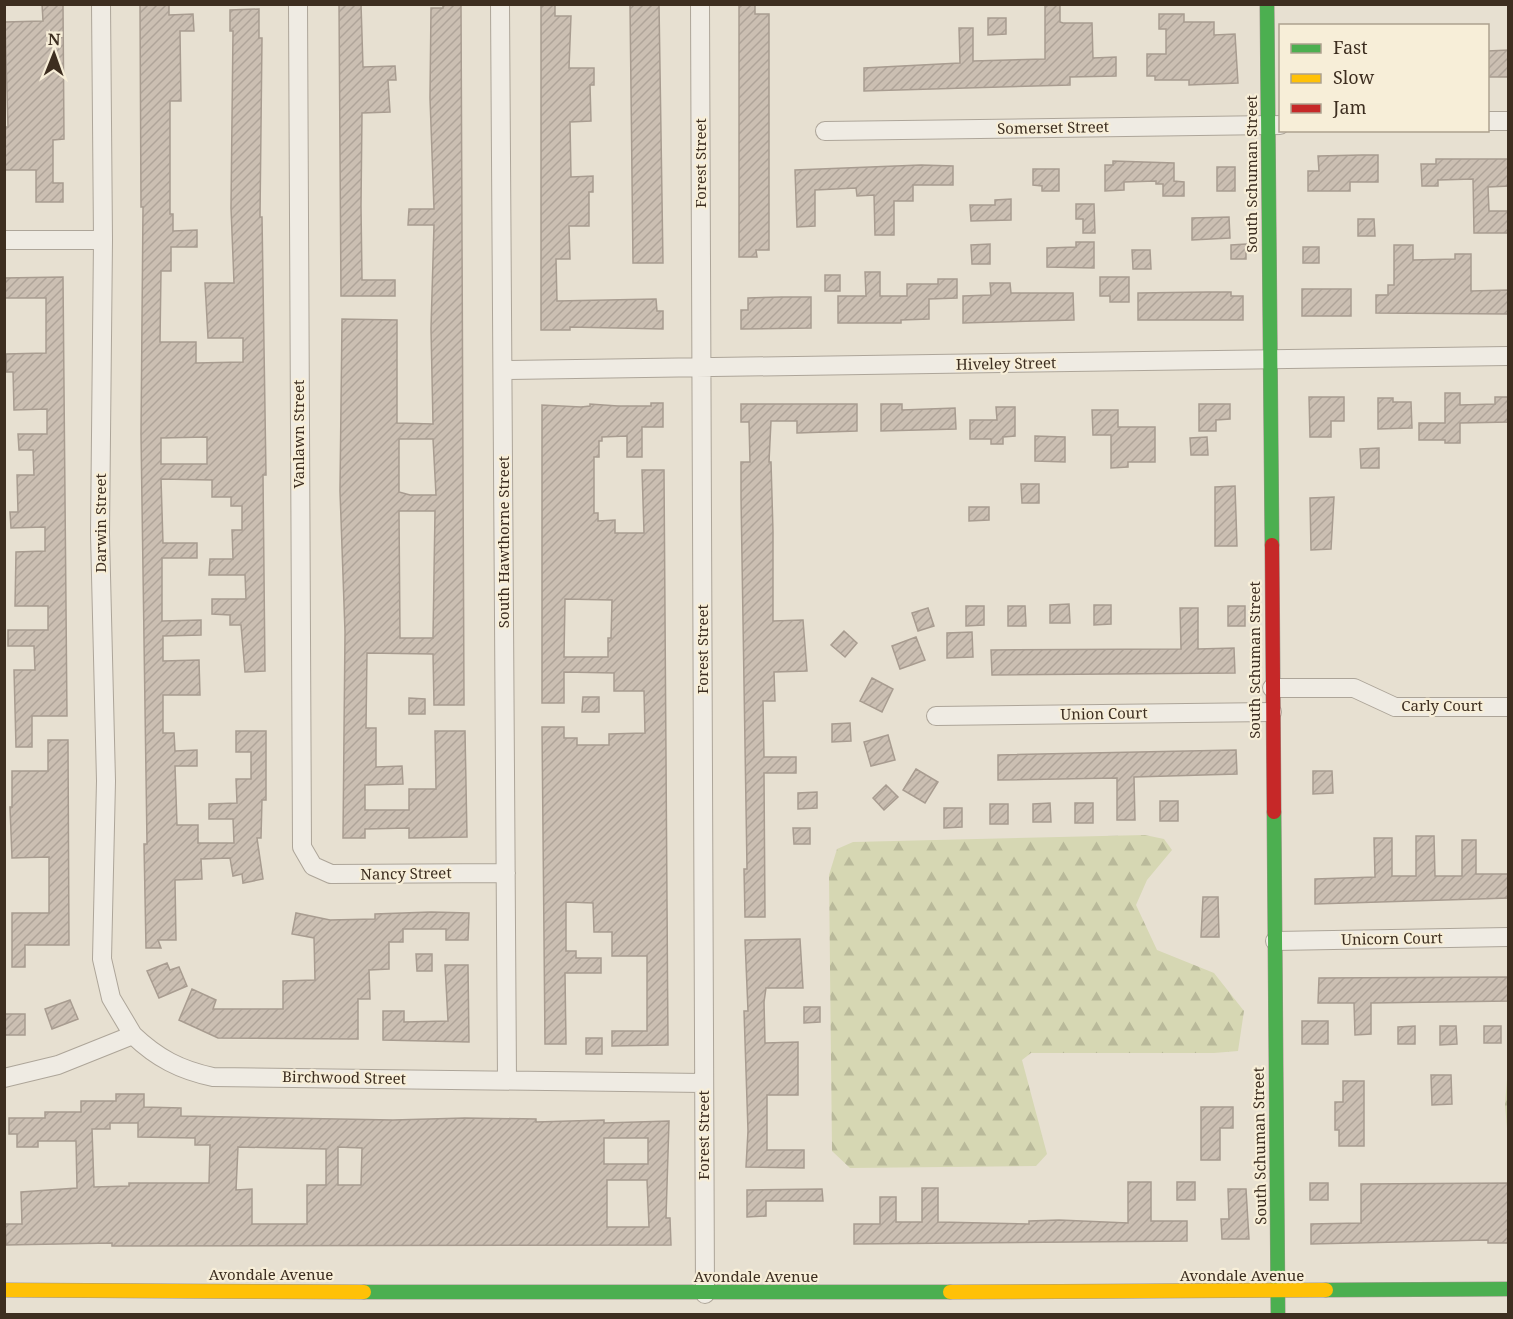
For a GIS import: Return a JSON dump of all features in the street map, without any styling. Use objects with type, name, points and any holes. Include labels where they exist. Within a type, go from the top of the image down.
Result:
[{"type":"street","name":"Darwin Street","points":[[101,4],[103,240],[100,534],[106,781],[102,959],[111,998],[133,1035]]},
{"type":"street","name":"Vanlawn Street","points":[[298,4],[301,840],[305,856],[310,862]]},
{"type":"street","name":"South Hawthorne Street","points":[[500,4],[507,1080]]},
{"type":"street","name":"Forest Street","points":[[700,4],[705,1294]]},
{"type":"street","name":"South Schuman Street","points":[[1267,4],[1274,125],[1269,360],[1278,1314]]},
{"type":"street","points":[[1489,121],[1509,121]]},
{"type":"street","name":"Somerset Street","points":[[825,131],[1274,125]]},
{"type":"street","points":[[4,240],[103,240]]},
{"type":"street","name":"Hiveley Street","points":[[503,370],[1509,356]]},
{"type":"street","name":"Carly Court","points":[[1272,688],[1354,688],[1395,707],[1509,706]]},
{"type":"street","name":"Union Court","points":[[936,716],[1272,712]]},
{"type":"street","name":"Nancy Street","points":[[310,862],[320,871],[331,874],[506,873]]},
{"type":"street","name":"Unicorn Court","points":[[1275,941],[1509,937]]},
{"type":"street","points":[[4,1078],[58,1065],[133,1035]]},
{"type":"street","name":"Birchwood Street","points":[[133,1035],[149,1050],[170,1064],[213,1077],[703,1083]]},
{"type":"street","name":"Avondale Avenue","points":[[4,1290],[705,1294],[1509,1289]]},
{"type":"green space","points":[[1145,835],[1164,839],[1172,850],[1147,880],[1136,905],[1157,950],[1214,973],[1244,1011],[1238,1051],[1031,1053],[1022,1060],[1047,1154],[1036,1166],[850,1168],[832,1151],[829,875],[837,849],[853,842]]},
{"type":"green space","points":[[1508,1066],[1508,1140],[1505,1105]]},
{"type":"building","points":[[42,4],[63,4],[64,139],[53,140],[53,183],[63,183],[63,202],[36,202],[36,170],[4,170],[5,127],[8,127],[5,22],[43,21]]},
{"type":"building","points":[[140,4],[169,4],[169,15],[193,14],[194,31],[180,31],[181,101],[170,101],[170,214],[173,214],[173,231],[197,230],[197,247],[171,247],[171,271],[161,271],[160,342],[196,342],[196,363],[243,362],[243,338],[208,338],[205,283],[234,283],[231,208],[233,31],[230,31],[230,10],[259,9],[259,38],[262,38],[260,217],[262,217],[266,475],[263,475],[265,671],[245,672],[241,625],[230,625],[230,615],[212,614],[212,599],[246,599],[245,575],[209,575],[210,559],[233,559],[232,530],[242,530],[242,506],[231,506],[231,497],[212,497],[212,480],[161,479],[163,543],[197,543],[197,558],[162,558],[162,621],[201,620],[201,635],[163,636],[163,661],[199,660],[200,695],[163,695],[163,733],[174,733],[175,751],[197,750],[197,766],[175,766],[177,825],[198,825],[198,843],[234,843],[233,819],[209,819],[209,804],[237,803],[236,779],[251,779],[251,752],[236,752],[236,731],[266,731],[266,800],[262,800],[261,838],[257,838],[263,879],[243,883],[242,874],[233,876],[230,858],[201,859],[202,879],[175,880],[176,940],[158,940],[161,948],[146,948],[144,844],[147,844],[141,435],[143,207],[141,207]],"holes":[[[207,437],[207,464],[161,464],[161,438]]]},
{"type":"building","points":[[339,4],[361,4],[363,67],[395,66],[396,80],[388,80],[390,112],[362,113],[361,206],[362,280],[395,280],[395,296],[341,296]]},
{"type":"building","points":[[443,4],[461,4],[464,705],[434,705],[433,654],[367,653],[366,728],[376,728],[376,767],[402,766],[403,784],[365,785],[365,810],[409,810],[409,789],[436,789],[435,731],[465,731],[467,837],[409,838],[409,828],[365,829],[365,838],[343,838],[345,632],[340,491],[342,319],[397,320],[397,423],[433,424],[431,329],[434,225],[408,225],[409,209],[434,209],[430,98],[431,8],[443,8]],"holes":[[[399,439],[433,439],[436,495],[410,495],[399,492]],[[399,511],[435,511],[433,638],[400,638]]]},
{"type":"building","points":[[541,4],[555,4],[555,16],[571,16],[569,68],[594,68],[594,85],[590,85],[591,121],[570,122],[571,177],[593,176],[593,192],[589,192],[589,226],[569,226],[570,259],[556,259],[557,301],[656,299],[657,311],[663,311],[663,329],[570,327],[570,330],[541,330]]},
{"type":"building","points":[[630,4],[659,4],[663,263],[633,263]]},
{"type":"building","points":[[739,4],[755,4],[755,14],[769,14],[769,250],[756,250],[757,257],[739,257]]},
{"type":"building","points":[[1045,4],[1060,4],[1060,22],[1092,23],[1093,58],[1116,57],[1116,76],[1070,77],[1070,85],[864,91],[864,68],[960,63],[959,28],[973,28],[973,61],[1045,59]]},
{"type":"building","points":[[1159,14],[1184,14],[1184,22],[1214,22],[1214,35],[1235,34],[1238,83],[1189,85],[1189,80],[1155,80],[1155,76],[1147,76],[1147,54],[1166,54],[1166,29],[1159,29]]},
{"type":"building","points":[[988,18],[1006,18],[1006,34],[988,35]]},
{"type":"building","points":[[1509,50],[1509,77],[1489,77],[1489,51]]},
{"type":"building","points":[[1378,155],[1378,182],[1350,182],[1350,191],[1308,191],[1308,171],[1319,171],[1318,156]]},
{"type":"building","points":[[1436,159],[1509,159],[1509,186],[1488,187],[1489,211],[1509,211],[1509,233],[1474,233],[1473,179],[1438,180],[1438,186],[1422,186],[1421,164],[1436,164]]},
{"type":"building","points":[[1113,161],[1174,163],[1174,181],[1184,182],[1184,196],[1163,196],[1163,184],[1156,184],[1156,181],[1124,182],[1124,190],[1105,191],[1105,165],[1113,165]]},
{"type":"building","points":[[921,165],[953,166],[953,185],[913,185],[913,201],[894,201],[894,235],[875,235],[874,195],[857,196],[856,188],[815,190],[815,226],[797,227],[795,170]]},
{"type":"building","points":[[1217,167],[1235,167],[1235,191],[1217,191]]},
{"type":"building","points":[[1033,169],[1059,169],[1059,191],[1042,191],[1042,186],[1033,185]]},
{"type":"building","points":[[1011,199],[1011,220],[971,221],[970,205],[995,205],[995,200]]},
{"type":"building","points":[[1076,204],[1094,204],[1095,233],[1083,233],[1083,219],[1076,219]]},
{"type":"building","points":[[1229,217],[1230,238],[1192,240],[1192,218]]},
{"type":"building","points":[[1358,219],[1374,219],[1375,236],[1358,236]]},
{"type":"building","points":[[1076,242],[1094,242],[1094,268],[1047,267],[1047,248],[1076,247]]},
{"type":"building","points":[[990,244],[990,264],[972,264],[971,245]]},
{"type":"building","points":[[1246,244],[1246,259],[1231,259],[1231,245]]},
{"type":"building","points":[[1394,245],[1413,245],[1413,260],[1455,259],[1455,254],[1471,254],[1471,291],[1508,290],[1508,314],[1376,313],[1376,295],[1388,295],[1388,285],[1394,285]]},
{"type":"building","points":[[1303,247],[1319,247],[1319,263],[1303,263]]},
{"type":"building","points":[[1132,250],[1150,250],[1151,269],[1133,269]]},
{"type":"building","points":[[865,272],[880,272],[880,296],[907,296],[907,284],[938,284],[938,279],[957,279],[957,298],[929,299],[929,319],[901,320],[901,323],[838,323],[838,296],[866,296]]},
{"type":"building","points":[[825,275],[840,275],[840,291],[825,291]]},
{"type":"building","points":[[63,277],[67,716],[32,716],[32,747],[16,747],[14,670],[35,670],[34,646],[8,646],[8,630],[48,630],[48,606],[15,606],[16,552],[45,551],[45,527],[11,528],[10,512],[18,512],[17,475],[34,475],[33,450],[19,450],[18,434],[47,434],[47,409],[14,410],[13,372],[6,372],[6,354],[46,353],[46,298],[4,298],[4,278]]},
{"type":"building","points":[[1100,277],[1129,277],[1129,302],[1110,302],[1110,296],[1100,296]]},
{"type":"building","points":[[990,283],[1010,283],[1011,293],[1073,293],[1074,320],[963,323],[963,296],[991,295]]},
{"type":"building","points":[[1302,289],[1351,289],[1351,316],[1302,316]]},
{"type":"building","points":[[1231,292],[1231,296],[1243,296],[1243,320],[1138,320],[1138,293]]},
{"type":"building","points":[[811,297],[811,328],[741,329],[741,310],[748,310],[748,298]]},
{"type":"building","points":[[1445,393],[1460,393],[1460,405],[1495,404],[1495,397],[1509,397],[1509,422],[1460,423],[1460,443],[1445,443],[1445,440],[1419,440],[1419,423],[1445,423]]},
{"type":"building","points":[[1309,397],[1344,397],[1344,421],[1331,421],[1331,437],[1310,437]]},
{"type":"building","points":[[1378,398],[1393,398],[1393,402],[1411,402],[1412,428],[1378,429]]},
{"type":"building","points":[[651,403],[663,403],[663,427],[642,427],[642,457],[627,457],[627,436],[602,437],[602,441],[599,441],[599,457],[594,457],[594,513],[598,513],[598,521],[615,520],[615,533],[644,533],[642,470],[664,470],[668,1045],[612,1046],[612,1031],[647,1031],[647,956],[612,956],[612,932],[594,932],[593,903],[566,902],[566,951],[576,951],[576,958],[601,958],[601,973],[565,973],[566,1044],[545,1044],[542,727],[564,727],[564,738],[577,738],[577,745],[609,745],[609,734],[645,733],[644,691],[614,691],[614,673],[564,672],[564,703],[542,703],[542,405],[651,406]],"holes":[[[565,599],[612,600],[608,657],[564,657]]]},
{"type":"building","points":[[741,404],[857,404],[857,431],[797,433],[797,421],[771,421],[769,462],[771,462],[773,531],[773,621],[803,620],[807,671],[774,672],[775,701],[763,701],[764,757],[796,757],[796,773],[764,773],[765,917],[745,917],[744,869],[747,869],[741,462],[750,462],[749,422],[741,422]]},
{"type":"building","points":[[881,404],[902,404],[902,410],[955,408],[956,429],[881,431]]},
{"type":"building","points":[[1199,404],[1230,404],[1230,419],[1216,420],[1216,431],[1199,431]]},
{"type":"building","points":[[996,407],[1015,407],[1015,436],[1003,437],[1003,444],[991,444],[991,439],[970,439],[970,420],[997,420]]},
{"type":"building","points":[[1092,410],[1118,410],[1118,427],[1155,427],[1155,462],[1128,462],[1128,467],[1111,468],[1111,435],[1093,435]]},
{"type":"building","points":[[1035,436],[1065,437],[1065,462],[1035,461]]},
{"type":"building","points":[[1207,437],[1208,455],[1191,455],[1190,438]]},
{"type":"building","points":[[1379,448],[1379,468],[1361,468],[1360,449]]},
{"type":"building","points":[[1021,484],[1039,484],[1039,503],[1022,503]]},
{"type":"building","points":[[1235,486],[1237,546],[1215,546],[1215,487]]},
{"type":"building","points":[[1334,497],[1331,549],[1311,550],[1310,498]]},
{"type":"building","points":[[969,507],[989,507],[989,520],[969,521]]},
{"type":"building","points":[[1069,604],[1070,623],[1050,623],[1050,605]]},
{"type":"building","points":[[1094,605],[1111,605],[1111,624],[1094,625]]},
{"type":"building","points":[[966,606],[984,606],[984,625],[966,626]]},
{"type":"building","points":[[1008,606],[1025,606],[1026,626],[1008,626]]},
{"type":"building","points":[[1228,606],[1245,606],[1245,626],[1228,626]]},
{"type":"building","points":[[928,608],[934,626],[918,631],[912,613]]},
{"type":"building","points":[[1180,608],[1198,608],[1198,649],[1234,648],[1235,673],[992,675],[991,650],[1181,649]]},
{"type":"building","points":[[844,631],[857,643],[845,657],[831,645]]},
{"type":"building","points":[[972,632],[973,657],[947,658],[947,633]]},
{"type":"building","points":[[916,637],[925,660],[900,669],[892,646]]},
{"type":"building","points":[[872,678],[893,689],[882,712],[860,701]]},
{"type":"building","points":[[583,697],[599,697],[599,712],[582,712]]},
{"type":"building","points":[[409,698],[425,699],[425,714],[409,714]]},
{"type":"building","points":[[850,723],[851,741],[832,742],[832,724]]},
{"type":"building","points":[[888,735],[895,760],[871,766],[864,742]]},
{"type":"building","points":[[48,740],[68,740],[69,945],[25,945],[25,967],[12,967],[12,913],[49,913],[49,857],[12,858],[10,807],[12,807],[12,771],[48,771]]},
{"type":"building","points":[[1236,750],[1237,774],[1134,777],[1135,820],[1117,820],[1117,778],[998,780],[998,755]]},
{"type":"building","points":[[916,769],[938,782],[925,803],[903,790]]},
{"type":"building","points":[[1313,771],[1332,771],[1333,793],[1313,794]]},
{"type":"building","points":[[886,785],[898,797],[884,810],[873,798]]},
{"type":"building","points":[[817,792],[817,808],[798,809],[798,793]]},
{"type":"building","points":[[1160,801],[1178,801],[1178,821],[1160,821]]},
{"type":"building","points":[[1050,803],[1051,822],[1033,822],[1033,804]]},
{"type":"building","points":[[1075,803],[1093,803],[1093,823],[1075,823]]},
{"type":"building","points":[[990,804],[1008,804],[1008,824],[990,824]]},
{"type":"building","points":[[944,808],[962,808],[962,827],[944,828]]},
{"type":"building","points":[[793,828],[810,828],[810,844],[794,844]]},
{"type":"building","points":[[1416,836],[1434,836],[1435,876],[1462,876],[1462,840],[1476,840],[1476,874],[1509,874],[1509,898],[1315,904],[1315,879],[1375,877],[1374,838],[1392,838],[1392,876],[1416,876]]},
{"type":"building","points":[[1203,897],[1218,897],[1219,937],[1201,937]]},
{"type":"building","points":[[296,913],[330,920],[375,919],[375,914],[469,913],[468,940],[446,940],[446,929],[403,929],[403,942],[389,942],[389,969],[369,970],[370,999],[358,999],[358,1039],[218,1038],[179,1020],[192,989],[216,1000],[213,1009],[283,1009],[283,981],[315,980],[314,938],[292,934]]},
{"type":"building","points":[[800,939],[803,988],[766,988],[764,1002],[765,1043],[798,1042],[798,1095],[767,1095],[767,1150],[804,1150],[804,1168],[746,1167],[748,1131],[744,1011],[748,1011],[745,940]]},
{"type":"building","points":[[416,954],[432,954],[432,971],[417,971]]},
{"type":"building","points":[[167,963],[170,970],[179,967],[187,986],[159,998],[147,971]]},
{"type":"building","points":[[445,965],[468,965],[469,1042],[383,1040],[383,1011],[404,1011],[404,1022],[448,1021]]},
{"type":"building","points":[[1509,977],[1509,1001],[1371,1003],[1371,1034],[1355,1035],[1354,1003],[1318,1003],[1319,978]]},
{"type":"building","points":[[70,1000],[78,1019],[52,1029],[45,1009]]},
{"type":"building","points":[[804,1007],[820,1007],[820,1022],[804,1023]]},
{"type":"building","points":[[4,1014],[25,1014],[25,1035],[4,1035]]},
{"type":"building","points":[[1302,1021],[1328,1021],[1328,1044],[1302,1044]]},
{"type":"building","points":[[1415,1026],[1415,1044],[1398,1044],[1398,1027]]},
{"type":"building","points":[[1440,1026],[1456,1026],[1457,1044],[1440,1045]]},
{"type":"building","points":[[1484,1026],[1501,1026],[1501,1043],[1484,1043]]},
{"type":"building","points":[[586,1038],[602,1038],[602,1054],[586,1054]]},
{"type":"building","points":[[1431,1075],[1451,1075],[1452,1104],[1432,1105]]},
{"type":"building","points":[[1343,1081],[1364,1081],[1364,1146],[1339,1146],[1339,1130],[1335,1130],[1335,1102],[1343,1102]]},
{"type":"building","points":[[116,1094],[144,1094],[144,1107],[181,1108],[181,1116],[393,1120],[536,1119],[536,1122],[604,1120],[604,1123],[669,1121],[666,1218],[670,1218],[671,1245],[112,1246],[112,1243],[6,1245],[5,1224],[22,1224],[21,1192],[77,1188],[76,1141],[38,1141],[38,1147],[17,1147],[17,1134],[9,1134],[9,1118],[45,1118],[45,1112],[81,1112],[81,1101],[116,1101]],"holes":[[[110,1123],[138,1123],[138,1137],[195,1138],[195,1145],[210,1145],[209,1183],[129,1183],[129,1186],[94,1187],[92,1129],[110,1129]],[[604,1138],[648,1138],[648,1164],[604,1164]],[[238,1147],[326,1149],[326,1185],[307,1185],[307,1224],[252,1224],[252,1189],[236,1190]],[[338,1147],[362,1148],[361,1185],[338,1185]],[[607,1180],[647,1180],[649,1227],[607,1227]]]},
{"type":"building","points":[[1201,1107],[1233,1107],[1233,1128],[1220,1128],[1220,1160],[1201,1160]]},
{"type":"building","points":[[1128,1182],[1151,1182],[1151,1221],[1187,1221],[1187,1241],[854,1244],[854,1224],[880,1224],[880,1197],[896,1197],[896,1222],[922,1222],[922,1188],[938,1188],[938,1222],[1029,1224],[1029,1221],[1059,1220],[1128,1223]]},
{"type":"building","points":[[1177,1182],[1195,1182],[1195,1200],[1177,1200]]},
{"type":"building","points":[[1310,1183],[1328,1183],[1328,1200],[1310,1200]]},
{"type":"building","points":[[1509,1183],[1509,1243],[1488,1243],[1488,1240],[1311,1244],[1311,1224],[1361,1223],[1361,1184]]},
{"type":"building","points":[[822,1189],[823,1201],[766,1201],[766,1216],[747,1217],[747,1190]]},
{"type":"building","points":[[1228,1189],[1246,1189],[1249,1239],[1222,1239],[1221,1219],[1229,1219]]},
{"type":"traffic: fast","points":[[1267,4],[1272,545]]},
{"type":"traffic: fast","points":[[1274,812],[1278,1314]]},
{"type":"traffic: fast","points":[[1326,1290],[1508,1289]]},
{"type":"traffic: fast","points":[[364,1292],[950,1292]]},
{"type":"traffic: slow","points":[[4,1290],[364,1292]]},
{"type":"traffic: slow","points":[[950,1292],[1326,1290]]},
{"type":"traffic: jam","points":[[1272,545],[1274,812]]}]
